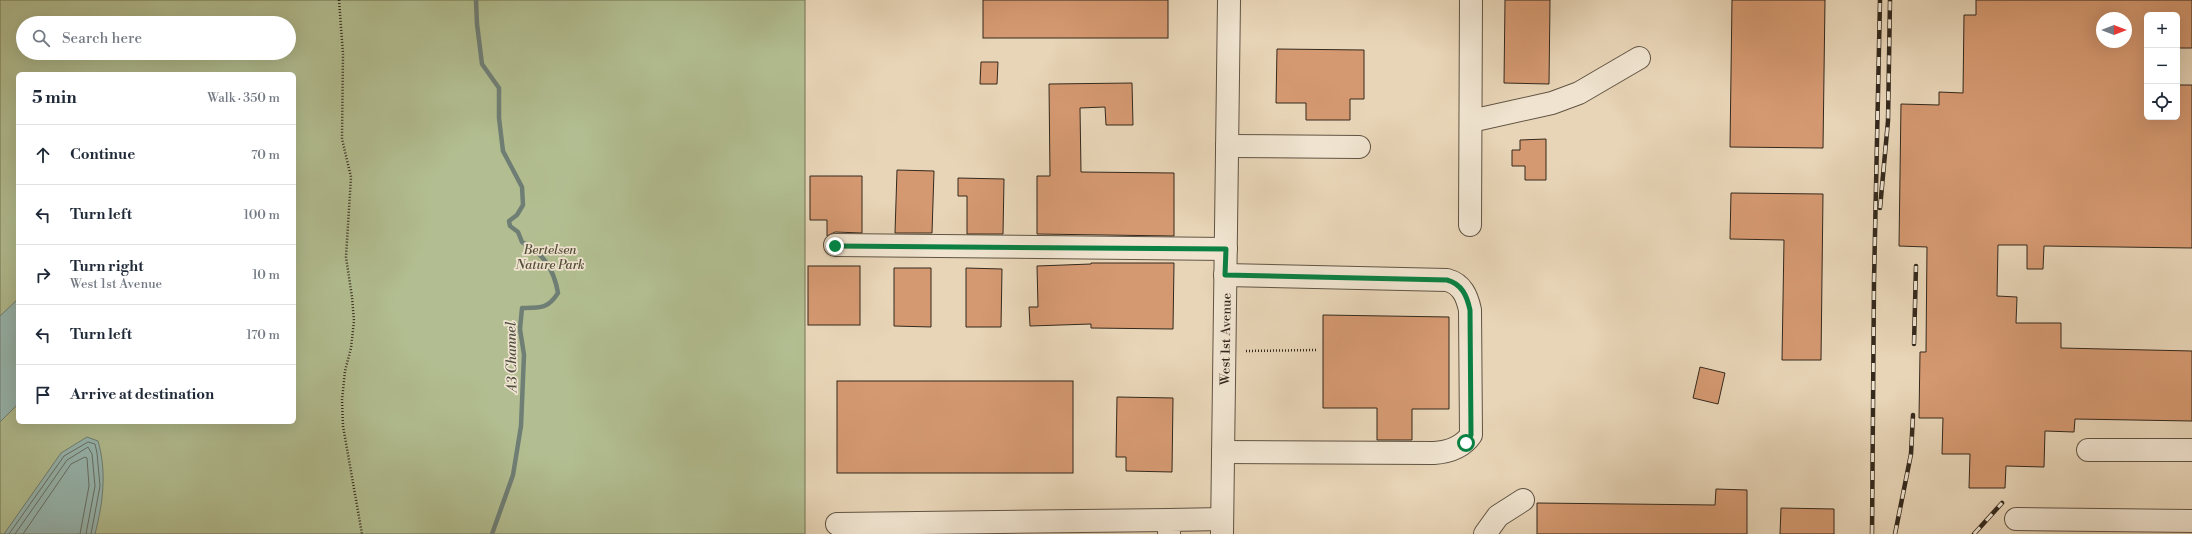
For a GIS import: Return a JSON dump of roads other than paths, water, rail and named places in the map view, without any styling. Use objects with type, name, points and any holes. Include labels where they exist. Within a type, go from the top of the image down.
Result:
[{"type":"street","name":"West 1st Avenue","points":[[1222,526],[1230,0]]},
{"type":"street","points":[[1470,225],[1471,0]]},
{"type":"street","points":[[1471,121],[1552,103],[1579,93],[1640,58]]},
{"type":"street","points":[[1227,146],[1359,147]]},
{"type":"street","points":[[835,246],[1226,249]]},
{"type":"street","points":[[1223,452],[1434,453],[1447,452],[1459,447],[1466,443],[1471,435],[1470,310],[1468,299],[1462,289],[1455,282],[1447,280],[1225,275]]},
{"type":"street","points":[[2088,450],[2192,450]]},
{"type":"street","points":[[1485,534],[1498,516],[1522,500]]},
{"type":"street","points":[[2016,519],[2192,521]]},
{"type":"street","points":[[836,524],[1169,527],[1222,526]]},
{"type":"water","points":[[16,301],[16,406],[0,422],[0,316]]},
{"type":"water","points":[[87,437],[98,441],[101,453],[103,476],[102,499],[95,534],[4,534],[61,453]]},
{"type":"waterway","name":"A3 Channel","points":[[476,0],[477,24],[482,64],[499,88],[499,118],[503,151],[522,187],[523,205],[517,215],[509,221],[510,226],[518,232],[522,242],[542,257],[554,276],[558,293],[547,305],[534,308],[522,308],[520,329],[524,355],[521,426],[513,475],[492,534]]},
{"type":"railway","points":[[1872,534],[1874,281],[1880,0]]},
{"type":"railway","points":[[1880,208],[1888,121],[1890,0]]},
{"type":"railway","points":[[1914,344],[1916,266]]},
{"type":"railway","points":[[1895,534],[1911,454],[1913,415]]},
{"type":"railway","points":[[1974,534],[2002,503]]},
{"type":"park label","name":"Bertelsen Nature Park","points":[[550,256]]}]
